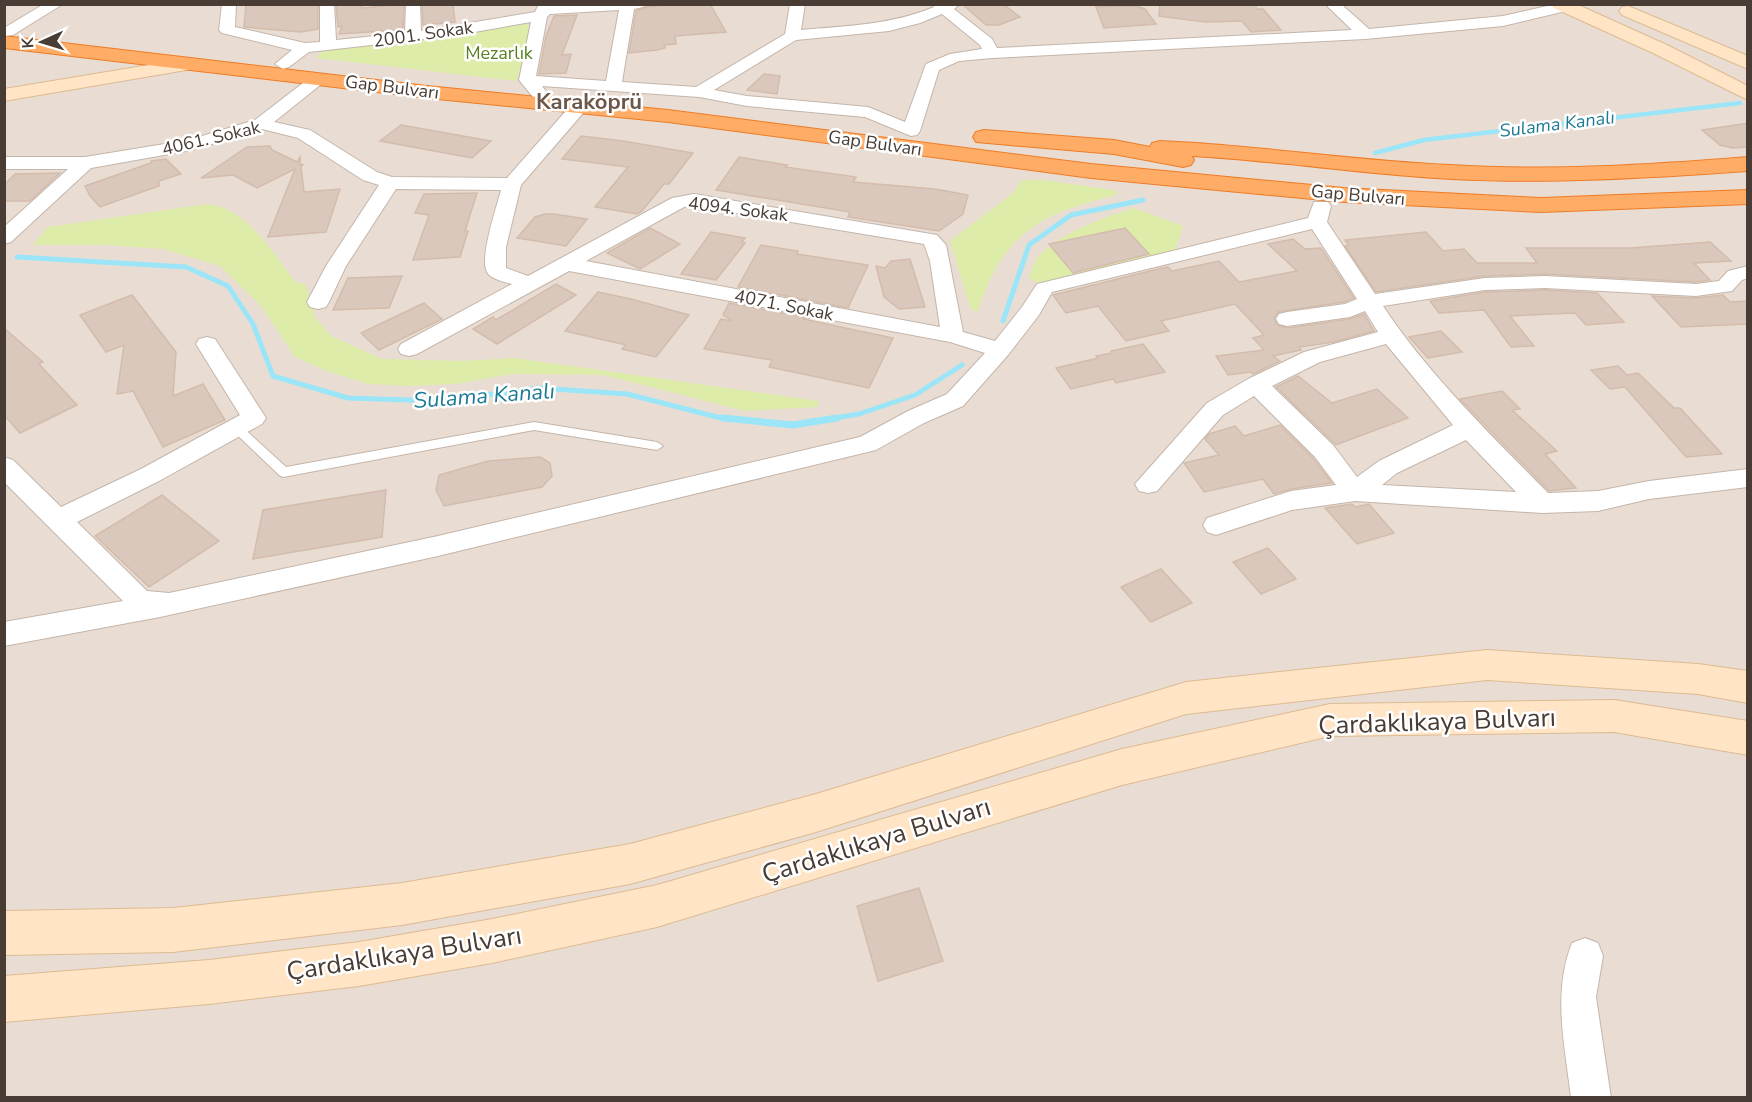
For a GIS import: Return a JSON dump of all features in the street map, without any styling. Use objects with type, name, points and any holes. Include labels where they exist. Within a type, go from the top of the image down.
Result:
[{"type":"highway","name":"Gap Bulvarı","points":[[6,35],[191,64],[318,79],[1114,147],[1177,159],[1432,184],[1516,188],[1624,185],[1748,177]]},
{"type":"highway","name":"Gap Bulvarı","points":[[6,35],[534,87],[584,101],[668,116],[1091,171],[1344,195],[1450,202],[1552,204],[1633,203],[1748,197]]},
{"type":"highway","points":[[1114,147],[1200,151],[1452,172],[1523,175],[1748,164]]},
{"type":"highway","points":[[1091,171],[1172,189],[1319,214],[1621,222],[1748,217]]},
{"type":"main road","points":[[1566,5],[1648,12],[1748,63]]},
{"type":"main road","points":[[1566,5],[1748,94]]},
{"type":"main road","points":[[1604,9],[1748,75]]},
{"type":"main road","points":[[1604,9],[1748,86]]},
{"type":"main road","points":[[4,95],[191,64]]},
{"type":"main road","name":"Çardaklıkaya Bulvarı","points":[[4,933],[184,929],[402,904],[630,864],[816,813],[1186,698],[1487,665],[1698,679],[1748,687]]},
{"type":"main road","name":"Çardaklıkaya Bulvarı","points":[[4,999],[209,982],[359,964],[492,940],[657,906],[1122,767],[1330,720],[1614,716],[1748,738]]},
{"type":"street","points":[[6,35],[56,4]]},
{"type":"street","points":[[229,4],[227,30],[304,48]]},
{"type":"street","points":[[327,4],[328,45]]},
{"type":"street","points":[[413,4],[413,35]]},
{"type":"street","points":[[510,4],[515,21]]},
{"type":"street","points":[[792,36],[798,4]]},
{"type":"street","points":[[1332,4],[1365,34]]},
{"type":"street","points":[[613,86],[633,5]]},
{"type":"street","name":"2001. Sokak","points":[[304,48],[515,21],[544,10],[574,6],[633,5]]},
{"type":"street","points":[[530,284],[496,271],[496,247],[512,184],[584,101],[699,93],[792,36],[889,26],[915,20],[945,5],[986,42],[992,53]]},
{"type":"street","points":[[544,10],[534,87],[613,86],[868,112],[911,131],[932,67],[956,57],[992,53],[1365,34],[1503,21],[1566,5]]},
{"type":"street","points":[[283,64],[304,48]]},
{"type":"street","points":[[261,124],[318,79]]},
{"type":"street","name":"4061. Sokak","points":[[4,163],[85,163],[192,145],[261,124],[304,134],[370,176],[390,183],[512,184]]},
{"type":"street","points":[[4,238],[85,163]]},
{"type":"street","points":[[318,302],[336,266],[390,183]]},
{"type":"street","name":"4094. Sokak","points":[[409,349],[679,202],[694,200],[887,230],[930,239],[936,245],[953,336]]},
{"type":"street","points":[[4,634],[169,604],[449,543],[867,444],[916,417],[955,400],[1000,350],[1031,310],[1044,288],[1319,214],[1352,278],[1370,301],[1391,335],[1469,429],[1542,503]]},
{"type":"street","name":"4071. Sokak","points":[[567,264],[953,336],[1000,350]]},
{"type":"street","points":[[1287,319],[1350,310],[1370,301],[1485,284],[1545,282],[1696,290],[1725,287],[1735,275],[1748,272]]},
{"type":"street","points":[[1148,484],[1215,409],[1256,384],[1312,357],[1391,335]]},
{"type":"street","points":[[57,520],[150,476],[254,418],[207,344]]},
{"type":"street","points":[[1256,384],[1324,451],[1354,492]]},
{"type":"street","points":[[1354,492],[1388,467],[1469,429]]},
{"type":"street","points":[[4,466],[140,602],[169,604]]},
{"type":"street","points":[[1216,525],[1291,501],[1354,492],[1444,500],[1542,503],[1598,501],[1649,490],[1748,478]]},
{"type":"street","points":[[1585,957],[1578,997],[1591,1098]]},
{"type":"lane","points":[[236,428],[283,472],[534,426],[657,446]]},
{"type":"shaded area","points":[[5,5],[1747,5],[1747,1097],[5,1097]]},
{"type":"green space","name":"Mezarlık","points":[[529,22],[528,26],[536,26],[516,81],[316,58],[321,52]]},
{"type":"green space","points":[[1022,180],[1043,180],[1114,190],[1118,194],[1065,210],[1021,236],[997,266],[977,313],[970,308],[950,241],[1013,193]]},
{"type":"green space","points":[[207,204],[221,207],[247,223],[269,246],[296,283],[305,283],[315,317],[331,336],[382,359],[462,361],[514,358],[819,401],[817,407],[745,411],[604,375],[513,374],[456,384],[406,386],[368,384],[327,371],[295,357],[262,307],[220,266],[163,249],[106,245],[33,245],[48,227]]},
{"type":"green space","points":[[1134,208],[1183,226],[1174,255],[1160,257],[1155,255],[1039,284],[1029,277],[1037,258],[1059,240],[1097,221]]},
{"type":"building","points":[[246,4],[318,4],[318,29],[301,32],[244,27]]},
{"type":"building","points":[[336,4],[362,4],[362,8],[404,4],[403,27],[400,30],[339,34],[342,26],[338,27]]},
{"type":"building","points":[[422,4],[453,4],[455,22],[423,25]]},
{"type":"building","points":[[710,4],[726,32],[675,36],[676,44],[664,45],[665,48],[657,50],[629,53],[636,11],[646,7]]},
{"type":"building","points":[[962,4],[1003,4],[1020,17],[999,25],[986,25]]},
{"type":"building","points":[[1160,4],[1256,4],[1256,9],[1263,9],[1281,30],[1251,32],[1242,21],[1205,22],[1159,16]]},
{"type":"building","points":[[1136,6],[1145,9],[1156,24],[1104,28],[1096,7]]},
{"type":"building","points":[[577,15],[562,55],[571,54],[566,73],[539,74],[546,36],[554,16]]},
{"type":"building","points":[[764,74],[780,76],[777,94],[747,90]]},
{"type":"building","points":[[1748,123],[1748,147],[1732,148],[1720,145],[1702,130]]},
{"type":"building","points":[[401,125],[491,141],[472,158],[380,141]]},
{"type":"building","points":[[581,136],[693,153],[669,184],[664,184],[637,214],[595,207],[628,167],[562,159]]},
{"type":"building","points":[[270,146],[272,150],[297,162],[300,157],[300,164],[303,165],[301,166],[304,192],[340,189],[326,232],[268,237],[295,169],[257,188],[233,175],[201,178],[247,147]]},
{"type":"building","points":[[739,157],[787,165],[785,167],[856,177],[853,182],[935,189],[968,195],[963,214],[939,231],[848,217],[850,212],[716,190]]},
{"type":"building","points":[[166,159],[181,174],[159,181],[159,186],[100,207],[85,186],[151,163],[151,161]]},
{"type":"building","points":[[60,173],[30,201],[4,201],[4,185],[15,174]]},
{"type":"building","points":[[477,193],[465,231],[468,231],[460,257],[413,260],[429,215],[415,213],[424,194]]},
{"type":"building","points":[[545,214],[587,219],[566,246],[517,238],[535,217]]},
{"type":"building","points":[[650,228],[680,244],[640,269],[607,253]]},
{"type":"building","points":[[1125,228],[1149,254],[1073,273],[1049,244]]},
{"type":"building","points":[[711,232],[745,238],[742,242],[745,243],[716,280],[681,274]]},
{"type":"building","points":[[1426,232],[1443,251],[1464,249],[1477,263],[1537,263],[1526,248],[1631,248],[1710,242],[1731,261],[1694,263],[1710,280],[1696,282],[1545,274],[1485,276],[1376,292],[1345,246],[1349,245],[1345,240]]},
{"type":"building","points":[[1293,239],[1305,249],[1321,248],[1354,298],[1344,302],[1278,312],[1274,318],[1277,325],[1287,328],[1350,319],[1364,314],[1374,331],[1334,342],[1299,347],[1301,350],[1273,356],[1280,361],[1253,374],[1251,372],[1228,375],[1216,356],[1264,350],[1253,338],[1264,335],[1235,304],[1161,321],[1169,331],[1126,341],[1098,306],[1066,313],[1053,295],[1162,268],[1168,267],[1172,271],[1219,261],[1239,282],[1297,271],[1268,244]]},
{"type":"building","points":[[761,245],[798,251],[797,254],[868,265],[848,308],[738,287]]},
{"type":"building","points":[[910,259],[925,307],[899,309],[884,297],[876,266],[885,268],[891,261]]},
{"type":"building","points":[[402,276],[389,308],[333,310],[348,278]]},
{"type":"building","points":[[556,284],[576,295],[497,344],[473,329],[493,317],[496,320]]},
{"type":"building","points":[[1545,290],[1597,293],[1624,322],[1586,325],[1575,313],[1510,316],[1534,346],[1511,347],[1484,310],[1439,313],[1430,301],[1485,292]]},
{"type":"building","points":[[598,292],[689,315],[656,357],[622,349],[626,345],[565,331]]},
{"type":"building","points":[[132,295],[176,352],[173,396],[203,384],[225,420],[163,447],[133,391],[117,394],[124,345],[106,352],[80,315]]},
{"type":"building","points":[[1723,295],[1730,302],[1748,301],[1748,324],[1681,327],[1652,296],[1696,298]]},
{"type":"building","points":[[424,303],[442,319],[379,350],[361,333]]},
{"type":"building","points":[[729,303],[810,318],[803,319],[893,338],[869,388],[769,367],[772,360],[704,349],[721,319],[732,321],[723,315]]},
{"type":"building","points":[[4,328],[43,362],[39,364],[77,405],[20,433],[4,415]]},
{"type":"building","points":[[1441,331],[1462,352],[1428,358],[1409,337]]},
{"type":"building","points":[[1143,344],[1165,372],[1116,383],[1113,379],[1071,389],[1056,368],[1098,358],[1096,356],[1112,353],[1111,351]]},
{"type":"building","points":[[1618,366],[1627,375],[1638,373],[1674,408],[1680,408],[1722,454],[1686,457],[1625,387],[1610,389],[1591,370]]},
{"type":"building","points":[[1298,376],[1332,403],[1377,389],[1408,418],[1336,445],[1276,387]]},
{"type":"building","points":[[1502,391],[1520,409],[1512,410],[1557,451],[1545,454],[1576,488],[1549,491],[1460,399]]},
{"type":"building","points":[[1280,425],[1313,458],[1332,483],[1274,494],[1263,479],[1204,492],[1184,463],[1219,455],[1205,439],[1209,434],[1235,426],[1244,436]]},
{"type":"building","points":[[540,457],[550,463],[552,476],[542,487],[444,506],[436,490],[439,475],[488,461]]},
{"type":"building","points":[[386,490],[382,537],[253,559],[263,510]]},
{"type":"building","points":[[162,495],[219,541],[149,587],[95,536]]},
{"type":"building","points":[[1352,504],[1355,507],[1369,504],[1394,533],[1357,544],[1325,508]]},
{"type":"building","points":[[1268,548],[1296,579],[1261,594],[1233,562]]},
{"type":"building","points":[[1161,569],[1192,603],[1151,622],[1121,587]]},
{"type":"building","points":[[919,888],[943,961],[878,981],[857,906]]},
{"type":"waterway","name":"Sulama Kanalı","points":[[1375,153],[1424,140],[1740,103]]},
{"type":"waterway","name":"Sulama Kanalı","points":[[1003,321],[1029,245],[1071,215],[1143,200]]},
{"type":"waterway","name":"Sulama Kanalı","points":[[17,257],[186,267],[228,286],[253,324],[273,376],[348,398],[440,401],[539,388],[627,394],[717,417],[737,419]]},
{"type":"waterway","name":"Sulama Kanalı","points":[[828,419],[859,414],[915,395],[962,365]]},
{"type":"waterway","name":"Sulama Kanalı","points":[[723,418],[793,425],[837,418]]},
{"type":"district","name":"Karaköprü","points":[[589,101]]}]
